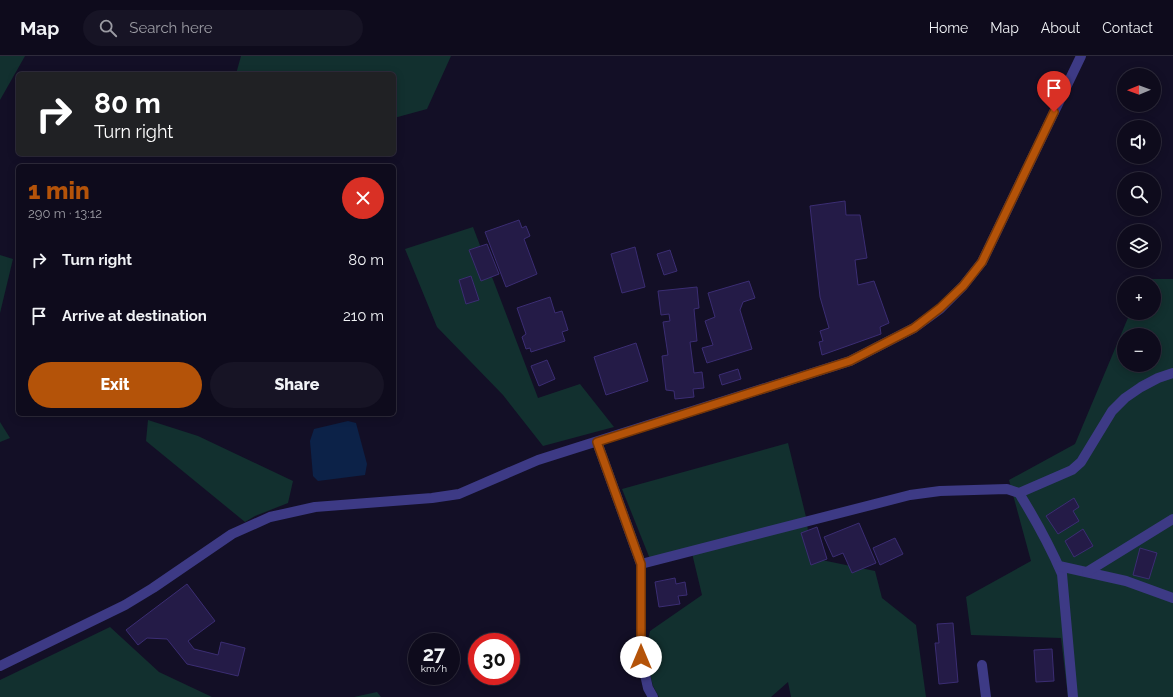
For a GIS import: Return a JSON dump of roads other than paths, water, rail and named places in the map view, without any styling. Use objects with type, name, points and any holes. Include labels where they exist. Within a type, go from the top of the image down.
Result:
[{"type":"street","points":[[0,666],[125,605],[153,588],[232,534],[270,517],[315,507],[432,498],[459,494],[538,460],[850,361],[914,328],[940,308],[963,286],[982,262],[1081,56]]},
{"type":"street","points":[[641,564],[910,495],[963,490],[1008,489],[1019,492],[1072,470],[1081,462],[1112,412],[1125,398],[1158,378],[1173,373]]},
{"type":"street","points":[[597,442],[641,564],[641,657],[648,688],[653,697]]},
{"type":"street","points":[[1019,492],[1062,574],[1073,697]]},
{"type":"street","points":[[1087,572],[1173,519]]},
{"type":"street","points":[[1059,566],[1126,581],[1173,598]]},
{"type":"street","points":[[982,665],[986,697]]},
{"type":"water","points":[[348,421],[356,423],[367,464],[365,475],[318,481],[313,476],[310,441],[314,429]]}]
